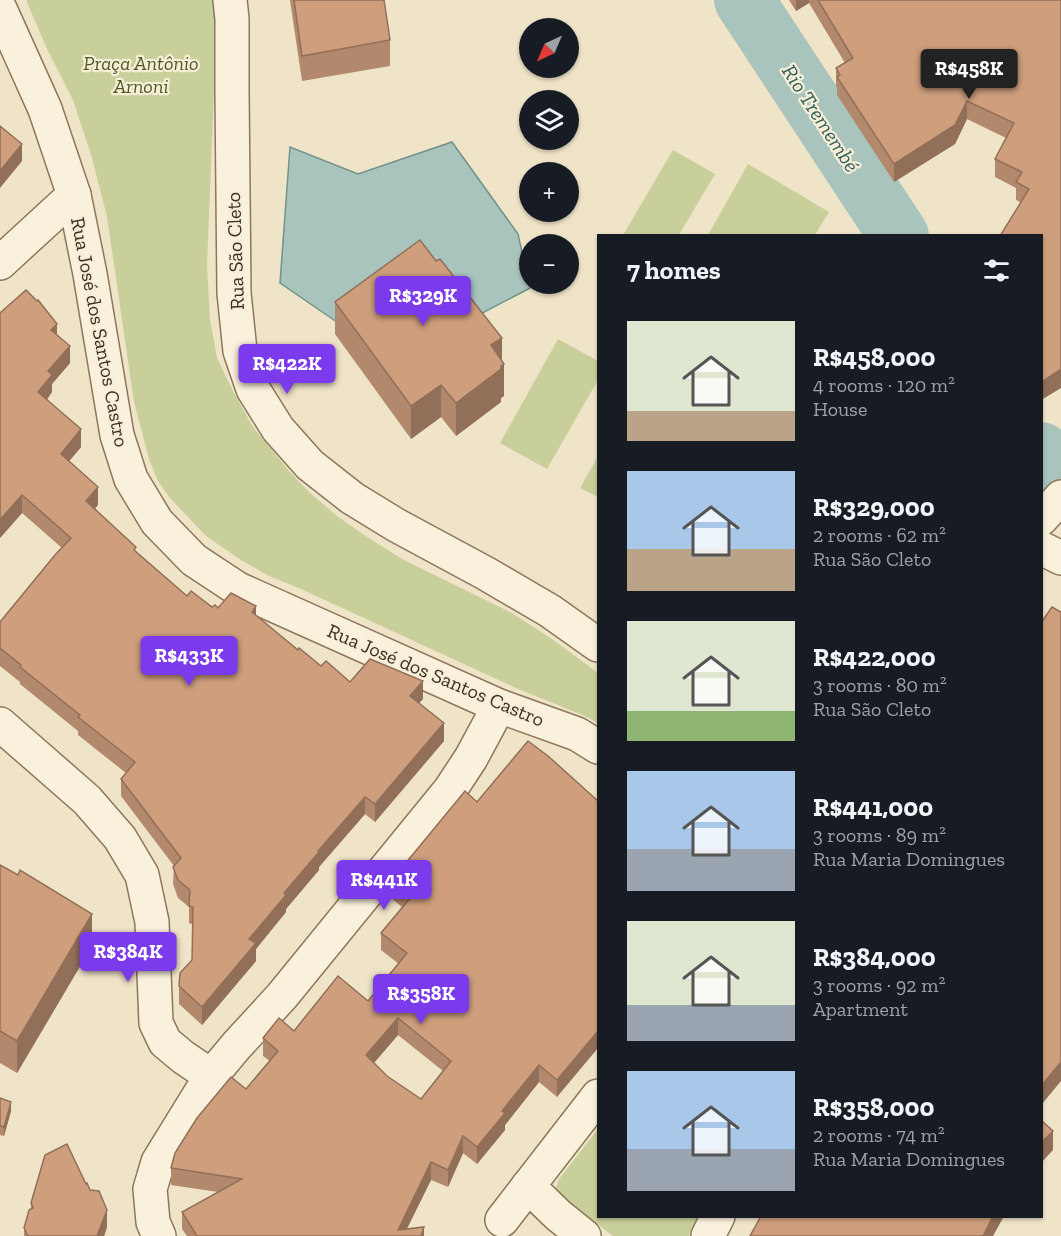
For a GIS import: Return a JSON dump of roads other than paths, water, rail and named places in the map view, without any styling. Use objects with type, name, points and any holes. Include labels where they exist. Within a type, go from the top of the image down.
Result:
[{"type":"street","name":"Rua São Cleto","points":[[230,0],[234,293],[240,351],[253,389],[278,429],[310,465],[352,498],[550,611],[597,644]]},
{"type":"street","name":"Rua José dos Santos Castro","points":[[0,9],[45,109],[74,195],[90,274],[117,435],[131,479],[157,522],[194,560],[238,589],[499,706],[577,734],[597,746]]},
{"type":"street","points":[[0,263],[74,195]]},
{"type":"street","points":[[1043,517],[1061,497]]},
{"type":"street","points":[[1043,549],[1061,558]]},
{"type":"street","points":[[159,1236],[153,1222],[150,1189],[158,1162],[211,1076],[282,996],[450,790],[471,758],[499,706]]},
{"type":"street","points":[[6,741],[87,800],[120,838],[142,875],[152,922],[156,1023],[165,1042],[211,1076]]},
{"type":"street","points":[[502,1220],[597,1097]]},
{"type":"street","points":[[528,1186],[558,1215],[585,1236]]},
{"type":"street","points":[[708,1236],[717,1218]]},
{"type":"water","points":[[452,142],[518,234],[519,294],[452,329],[366,342],[280,283],[290,147],[358,174]]},
{"type":"waterway","name":"Rio Tremembé","points":[[744,0],[898,234]]},
{"type":"waterway","name":"Rio Tremembé","points":[[1043,455],[1050,467]]},
{"type":"park label","name":"Praça Antônio Arnoni","points":[[141,74]]}]
